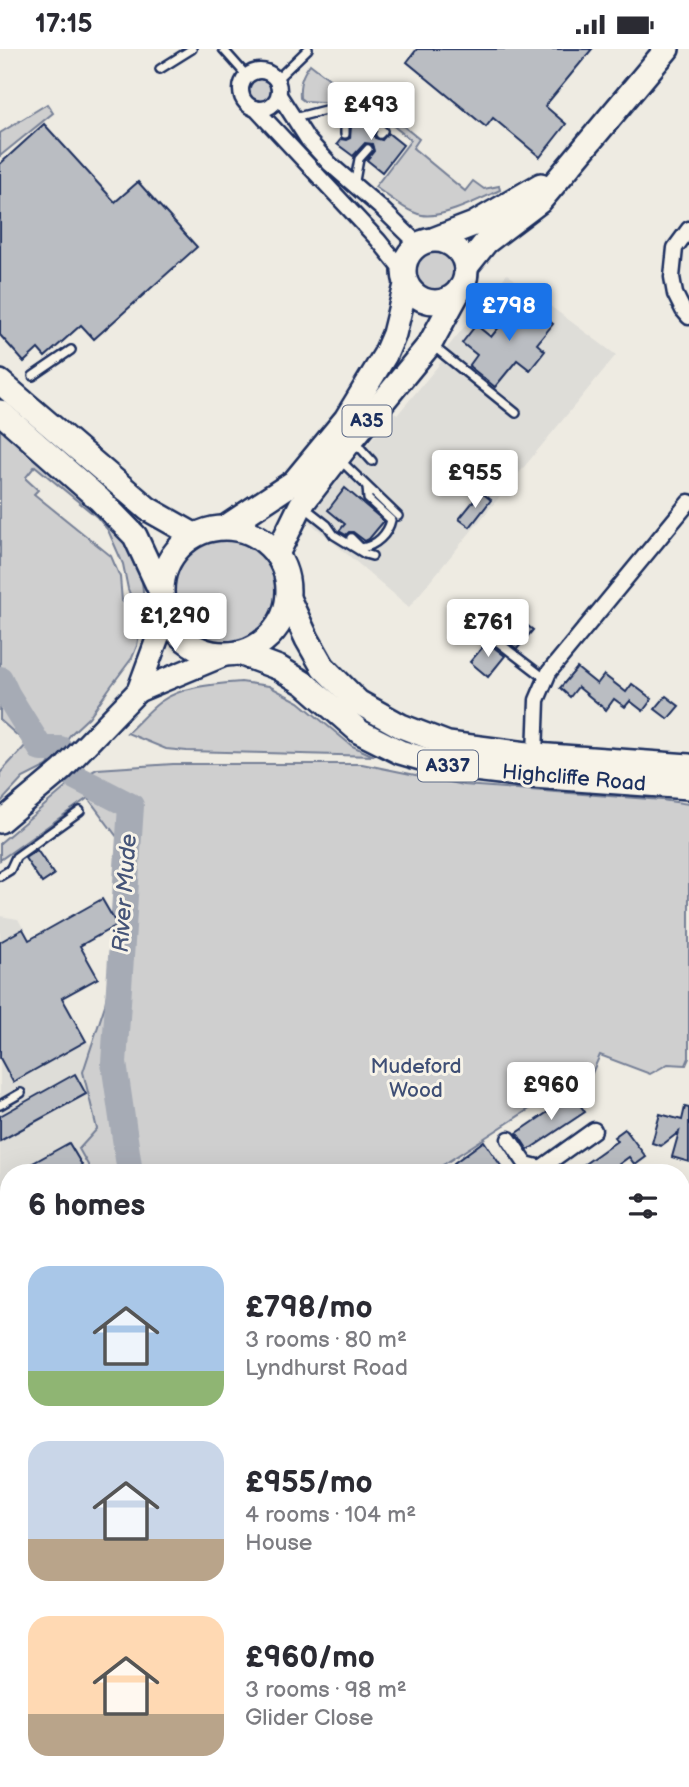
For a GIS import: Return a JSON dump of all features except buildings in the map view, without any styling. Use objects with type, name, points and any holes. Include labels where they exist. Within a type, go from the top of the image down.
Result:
[{"type":"main road","name":"A35","points":[[405,278],[413,294],[422,300],[443,301],[452,297],[486,242],[540,201],[667,49]]},
{"type":"main road","name":"A35","points":[[226,527],[294,482],[346,419],[386,355],[394,334],[405,278],[405,261],[410,251],[486,217],[533,191],[569,166]]},
{"type":"main road","points":[[426,242],[452,245],[459,251],[464,258],[463,278]]},
{"type":"main road","name":"A35","points":[[277,554],[301,505],[430,344],[463,278]]},
{"type":"main road","points":[[0,382],[148,509],[194,535]]},
{"type":"main road","points":[[0,412],[99,499],[135,536],[176,632],[190,644],[208,652],[233,654]]},
{"type":"main road","points":[[0,823],[67,765],[138,691],[257,646],[272,633],[283,617],[288,598],[286,575],[277,554],[263,540],[246,531],[226,527],[209,529],[194,535],[169,559],[163,575],[163,604],[138,691]]},
{"type":"main road","name":"Highcliffe Road","points":[[288,598],[323,667],[358,702],[401,726],[448,744],[535,755],[689,766]]},
{"type":"main road","name":"Highcliffe Road","points":[[233,654],[279,668],[305,684],[360,732],[400,752],[448,766],[533,776],[689,787]]},
{"type":"street","points":[[405,278],[378,240],[242,97],[241,86],[247,76],[262,71],[277,79],[279,95],[308,140],[354,186],[426,242]]},
{"type":"street","points":[[255,108],[266,108],[279,95]]},
{"type":"street","points":[[689,229],[675,248],[672,277],[675,295],[689,317]]},
{"type":"street","points":[[535,755],[537,700],[549,672],[689,502]]},
{"type":"street","points":[[551,1164],[594,1130]]},
{"type":"street","points":[[509,1139],[526,1164]]},
{"type":"lane","points":[[160,69],[192,49]]},
{"type":"lane","points":[[223,49],[247,76]]},
{"type":"lane","points":[[277,79],[308,49]]},
{"type":"lane","points":[[294,118],[325,110],[345,117],[360,117]]},
{"type":"lane","points":[[345,117],[352,127]]},
{"type":"lane","points":[[345,117],[345,134]]},
{"type":"lane","points":[[354,186],[359,159],[365,149]]},
{"type":"lane","points":[[430,344],[516,413]]},
{"type":"lane","points":[[33,376],[71,351]]},
{"type":"lane","points":[[352,439],[372,461]]},
{"type":"lane","points":[[338,458],[398,516]]},
{"type":"lane","points":[[351,538],[361,548],[372,546],[389,529],[391,520],[368,499],[367,487]]},
{"type":"lane","points":[[301,505],[327,525],[334,535],[372,556]]},
{"type":"lane","points":[[327,525],[340,529]]},
{"type":"lane","points":[[458,627],[470,625],[481,629],[546,679]]},
{"type":"lane","points":[[0,876],[10,870],[16,857],[80,811]]},
{"type":"lane","points":[[0,1105],[21,1093]]},
{"type":"shaded area","points":[[507,274],[616,355],[409,607],[306,519],[394,412],[398,414],[442,361],[439,358]]},
{"type":"shaded area","points":[[0,916],[18,919],[86,1041],[92,1045],[83,1072],[97,1129],[79,1149],[87,1164],[0,1164]]},
{"type":"green space","points":[[310,64],[345,91],[352,84],[419,139],[413,148],[465,191],[473,181],[484,189],[499,186],[500,190],[440,214],[422,215],[410,211],[375,187],[411,140],[367,105],[358,104],[358,93],[339,92],[339,103],[304,101],[300,98],[302,79]]},
{"type":"green space","points":[[260,77],[269,81],[273,90],[269,99],[260,103],[251,99],[247,90],[251,81]]},
{"type":"green space","points":[[47,104],[53,113],[0,156],[0,133]]},
{"type":"green space","points":[[434,247],[449,254],[456,269],[449,284],[434,291],[419,284],[412,269],[419,254]]},
{"type":"green space","points":[[0,421],[116,522],[138,564],[145,613],[132,599],[123,564],[108,530],[97,517],[35,466],[26,477],[38,490],[34,494],[111,556],[120,577],[122,601],[138,616],[140,628],[132,658],[89,717],[71,734],[47,766],[23,778],[0,803],[0,773],[27,744],[0,720]]},
{"type":"green space","points":[[224,537],[245,541],[262,553],[274,570],[278,591],[274,612],[262,629],[245,641],[224,645],[203,641],[186,629],[174,612],[170,591],[174,570],[186,553],[203,541]]},
{"type":"green space","points":[[241,682],[269,686],[299,702],[352,746],[374,756],[187,751],[166,749],[127,733],[156,706],[178,692]]},
{"type":"green space","name":"Mudeford Wood","points":[[173,764],[362,764],[464,785],[689,804],[689,1058],[686,1065],[668,1064],[650,1074],[600,1055],[583,1093],[568,1084],[444,1164],[87,1164],[79,1149],[97,1129],[83,1072],[105,1005],[118,930],[120,841],[88,798],[0,860],[0,843],[71,783],[97,769]]},
{"type":"waterway","name":"River Mude","points":[[0,679],[41,749],[60,749],[75,777],[131,806],[114,1063],[129,1164]]}]
